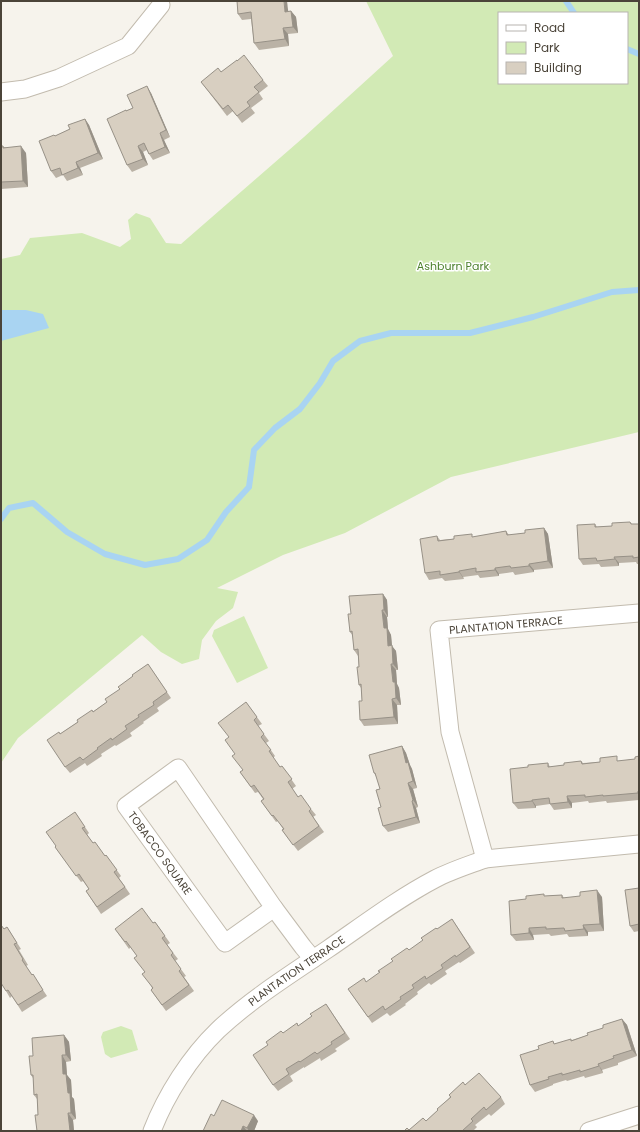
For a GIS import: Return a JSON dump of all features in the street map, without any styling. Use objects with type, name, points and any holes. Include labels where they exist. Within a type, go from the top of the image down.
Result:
[{"type":"street","points":[[1,92],[25,88],[59,78],[128,46],[161,5]]},
{"type":"street","name":"PLANTATION TERRACE","points":[[486,859],[450,732],[439,630],[639,613]]},
{"type":"street","name":"TOBACCO SQUARE","points":[[274,908],[225,943],[126,806],[178,768],[274,908],[313,959]]},
{"type":"street","name":"PLANTATION TERRACE","points":[[152,1131],[166,1100],[186,1068],[198,1052],[218,1031],[264,992],[406,896],[436,878],[486,859],[639,844]]},
{"type":"street","points":[[588,1131],[639,1115]]},
{"type":"green space","name":"Ashburn Park","points":[[366,1],[639,1],[639,432],[451,477],[345,533],[283,555],[217,588],[238,592],[233,608],[216,621],[202,640],[199,659],[182,664],[161,652],[142,635],[18,738],[1,763],[1,259],[20,255],[30,238],[82,233],[120,247],[131,239],[128,220],[136,213],[150,218],[166,243],[181,244],[304,137],[393,56]]},
{"type":"green space","points":[[244,616],[268,668],[237,683],[212,636],[214,630]]},
{"type":"green space","points":[[121,1026],[132,1030],[138,1050],[111,1058],[105,1054],[101,1037],[103,1032]]},
{"type":"water","points":[[1,310],[26,310],[43,314],[49,328],[1,341]]},
{"type":"building","points":[[237,1],[284,1],[285,12],[291,11],[293,27],[283,28],[285,39],[254,43],[251,12],[238,14]]},
{"type":"building","points":[[244,55],[263,80],[254,87],[259,92],[247,102],[250,106],[237,116],[228,105],[223,109],[201,82],[218,68],[221,72]]},
{"type":"building","points":[[147,86],[166,130],[160,133],[165,147],[149,154],[144,143],[138,146],[143,159],[127,165],[107,119],[133,108],[127,95]]},
{"type":"building","points":[[85,119],[98,153],[76,162],[78,168],[62,175],[60,168],[51,171],[39,141],[70,129],[68,125]]},
{"type":"building","points":[[1,146],[3,146],[3,148],[21,146],[23,181],[1,182]]},
{"type":"building","points":[[630,522],[631,524],[639,524],[639,557],[614,557],[615,559],[597,561],[596,558],[579,559],[577,525],[595,524],[595,527],[612,526],[612,523]]},
{"type":"building","points":[[544,528],[548,561],[529,564],[529,566],[511,568],[510,566],[495,568],[495,570],[476,572],[476,568],[440,575],[440,571],[425,573],[420,539],[437,536],[438,541],[454,539],[454,536],[472,534],[472,537],[506,531],[507,535],[525,533],[525,530]]},
{"type":"building","points":[[383,594],[384,610],[382,610],[384,628],[387,628],[388,646],[392,645],[393,664],[391,664],[393,682],[395,682],[396,698],[392,699],[394,717],[360,720],[359,701],[362,701],[361,684],[359,685],[357,667],[359,667],[358,649],[354,650],[352,631],[350,632],[348,614],[351,614],[349,596]]},
{"type":"building","points":[[148,664],[167,692],[153,702],[154,705],[138,715],[139,717],[125,726],[127,729],[112,740],[111,738],[83,760],[80,757],[65,767],[47,740],[59,732],[60,734],[78,722],[77,720],[92,710],[93,712],[107,702],[105,699],[120,689],[118,687]]},
{"type":"building","points":[[246,702],[257,717],[254,720],[264,734],[261,737],[271,750],[269,751],[280,767],[282,766],[292,779],[288,782],[298,797],[301,795],[311,809],[309,811],[319,826],[293,845],[282,830],[284,829],[261,801],[264,799],[254,785],[251,787],[240,772],[243,770],[232,756],[235,754],[225,740],[229,737],[218,723]]},
{"type":"building","points":[[402,746],[406,763],[408,762],[413,781],[408,783],[416,817],[383,826],[378,808],[381,807],[376,790],[380,789],[369,755]]},
{"type":"building","points":[[617,756],[617,761],[635,759],[635,757],[639,756],[638,793],[585,797],[585,795],[567,796],[568,802],[550,804],[549,798],[513,803],[510,769],[548,763],[548,767],[581,761],[582,764],[600,762],[600,758]]},
{"type":"building","points":[[75,812],[85,827],[82,828],[117,870],[114,872],[125,887],[97,907],[86,891],[89,889],[79,874],[76,876],[46,832]]},
{"type":"building","points":[[639,888],[639,924],[630,926],[625,890]]},
{"type":"building","points":[[597,890],[600,924],[583,925],[584,929],[565,931],[564,928],[529,928],[529,933],[511,935],[509,901],[526,899],[526,896],[544,894],[544,896],[562,895],[562,898],[580,896],[580,892]]},
{"type":"building","points":[[142,908],[165,936],[162,938],[173,953],[171,955],[181,969],[179,971],[189,985],[162,1005],[151,990],[153,988],[142,974],[145,972],[134,958],[137,956],[115,929]]},
{"type":"building","points":[[452,919],[470,947],[441,965],[443,968],[426,979],[425,976],[412,985],[414,988],[400,997],[401,999],[385,1010],[383,1006],[368,1017],[348,989],[364,978],[366,982],[380,972],[378,971],[393,961],[391,959],[407,948],[409,950],[423,940],[421,938]]},
{"type":"building","points":[[1,925],[4,929],[7,927],[17,943],[14,944],[23,959],[22,960],[43,990],[18,1005],[8,990],[6,991],[1,983]]},
{"type":"building","points":[[326,1004],[345,1033],[317,1054],[315,1052],[286,1069],[289,1074],[273,1085],[253,1055],[268,1045],[266,1042],[281,1031],[283,1033],[297,1023],[298,1026],[312,1016],[310,1014]]},
{"type":"building","points":[[622,1019],[632,1050],[613,1056],[614,1058],[598,1064],[599,1066],[580,1072],[580,1070],[562,1075],[562,1073],[530,1085],[520,1055],[539,1049],[538,1046],[553,1041],[554,1044],[571,1039],[571,1041],[588,1035],[587,1033],[603,1028],[603,1025]]},
{"type":"building","points":[[64,1035],[66,1055],[62,1055],[63,1074],[66,1074],[68,1093],[70,1093],[71,1113],[68,1113],[70,1131],[37,1131],[35,1115],[38,1115],[37,1094],[34,1095],[33,1075],[31,1075],[29,1056],[33,1056],[32,1038]]},
{"type":"building","points":[[479,1073],[501,1097],[486,1110],[484,1107],[471,1119],[473,1121],[462,1131],[404,1131],[407,1128],[409,1130],[423,1118],[426,1121],[451,1097],[449,1095],[463,1082],[465,1085]]},
{"type":"building","points":[[222,1100],[254,1115],[247,1128],[243,1126],[241,1131],[203,1131],[211,1114],[214,1116]]},
{"type":"waterway","points":[[566,1],[573,12]]},
{"type":"waterway","points":[[628,49],[639,54]]},
{"type":"waterway","points":[[1,519],[9,508],[33,503],[67,532],[105,554],[145,565],[178,559],[207,540],[226,512],[249,487],[254,450],[275,428],[300,409],[320,383],[333,361],[360,341],[391,333],[470,333],[533,317],[612,292],[639,290]]}]
